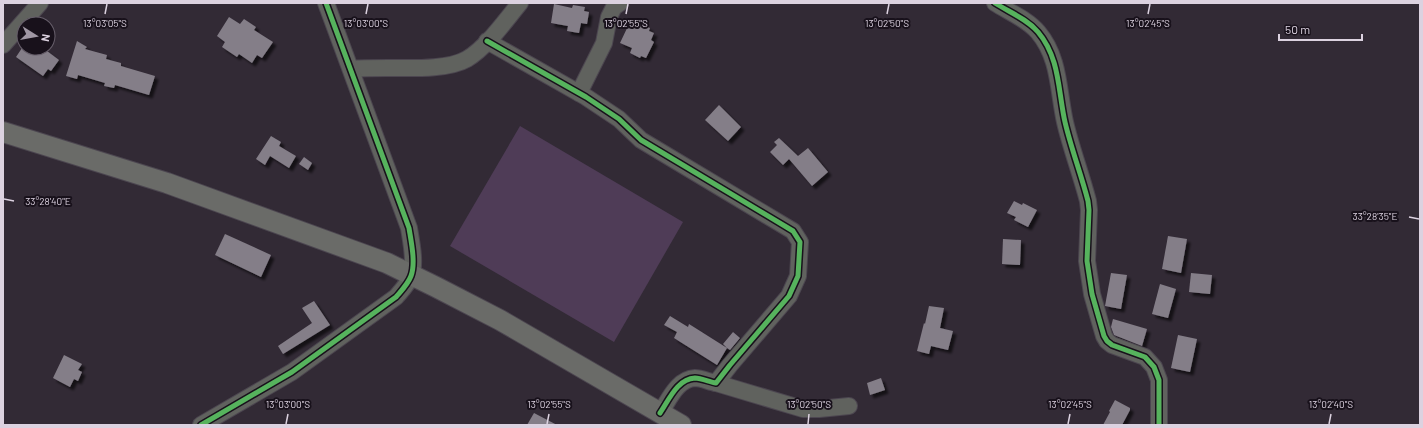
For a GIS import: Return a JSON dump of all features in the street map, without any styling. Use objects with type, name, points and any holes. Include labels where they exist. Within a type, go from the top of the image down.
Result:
[{"type":"main road","points":[[3,132],[167,183],[388,263],[500,320],[681,425]]},
{"type":"street","points":[[3,45],[40,3]]},
{"type":"street","points":[[200,425],[292,372],[396,297],[405,287],[412,275],[413,252],[409,228],[326,3]]},
{"type":"street","points":[[351,69],[421,68],[454,64],[467,59],[487,41],[520,3]]},
{"type":"street","points":[[579,93],[604,44],[609,17],[614,7],[620,3]]},
{"type":"street","points":[[994,3],[1027,22],[1037,31],[1046,43],[1054,62],[1058,77],[1064,120],[1088,201],[1087,261],[1097,313],[1107,341],[1112,345],[1145,357],[1154,367],[1159,380],[1159,425]]},
{"type":"street","points":[[487,41],[579,93],[619,119],[641,140],[793,231],[800,242],[798,276],[789,296],[716,383]]},
{"type":"street","points":[[660,413],[678,386],[686,380],[695,378],[803,409],[810,410],[849,406]]},
{"type":"shaded area","points":[[520,126],[683,222],[614,342],[450,246]]},
{"type":"building","points":[[554,4],[572,8],[573,5],[585,7],[584,11],[589,12],[587,24],[581,23],[579,33],[567,31],[568,26],[551,23]]},
{"type":"building","points":[[229,17],[240,24],[244,19],[256,27],[254,30],[273,42],[262,58],[257,55],[252,63],[239,54],[237,57],[222,47],[225,42],[217,36]]},
{"type":"building","points":[[636,21],[650,28],[649,31],[654,33],[651,40],[654,42],[646,58],[641,56],[640,58],[630,53],[632,48],[620,43],[629,24],[633,26]]},
{"type":"building","points":[[77,41],[87,47],[85,49],[107,55],[106,59],[121,63],[121,66],[155,76],[149,95],[115,85],[114,88],[104,86],[105,83],[78,75],[77,79],[66,76]]},
{"type":"building","points":[[54,56],[59,60],[51,71],[48,69],[43,76],[16,57]]},
{"type":"building","points":[[719,105],[741,127],[728,141],[705,120]]},
{"type":"building","points":[[271,136],[281,142],[279,146],[296,156],[289,168],[270,156],[265,165],[256,159]]},
{"type":"building","points":[[779,138],[798,156],[808,148],[828,172],[812,186],[789,159],[783,165],[770,152],[777,145],[774,142]]},
{"type":"building","points":[[304,157],[312,163],[308,170],[299,164]]},
{"type":"building","points":[[1014,201],[1022,205],[1023,203],[1037,210],[1028,227],[1014,220],[1016,217],[1007,213]]},
{"type":"building","points":[[225,234],[271,255],[261,277],[215,255]]},
{"type":"building","points":[[1168,236],[1187,239],[1181,273],[1162,269]]},
{"type":"building","points":[[1003,239],[1021,240],[1020,265],[1002,264]]},
{"type":"building","points":[[1111,273],[1127,275],[1121,309],[1105,306]]},
{"type":"building","points":[[1191,273],[1212,275],[1210,294],[1189,292]]},
{"type":"building","points":[[1160,284],[1176,289],[1168,318],[1152,314]]},
{"type":"building","points":[[314,301],[330,325],[283,354],[278,346],[312,323],[302,308]]},
{"type":"building","points":[[929,306],[944,308],[940,328],[953,331],[948,350],[931,346],[929,354],[917,351]]},
{"type":"building","points":[[670,316],[688,327],[689,324],[727,348],[717,365],[674,338],[677,332],[664,325]]},
{"type":"building","points":[[1113,319],[1147,329],[1142,346],[1114,335],[1111,327]]},
{"type":"building","points":[[733,332],[740,338],[730,350],[723,344]]},
{"type":"building","points":[[1178,335],[1197,339],[1190,372],[1171,368]]},
{"type":"building","points":[[64,355],[82,364],[78,370],[82,372],[78,381],[74,379],[70,387],[53,378]]},
{"type":"building","points":[[881,378],[885,390],[870,395],[867,383]]},
{"type":"building","points":[[1115,400],[1130,408],[1130,410],[1122,425],[1103,425],[1110,412],[1109,411]]},
{"type":"building","points":[[534,413],[557,425],[527,425]]},
{"type":"cycle path","points":[[201,425],[292,372],[396,297],[407,284],[411,276],[413,259],[409,228],[326,3]]},
{"type":"cycle path","points":[[995,3],[1034,27],[1051,53],[1057,75],[1067,132],[1088,201],[1087,261],[1092,294],[1104,336],[1112,345],[1145,357],[1154,367],[1159,380],[1159,425]]},
{"type":"cycle path","points":[[487,41],[586,97],[619,119],[641,140],[793,231],[800,242],[798,276],[789,296],[716,383],[695,378],[683,382],[674,391],[660,413]]}]
